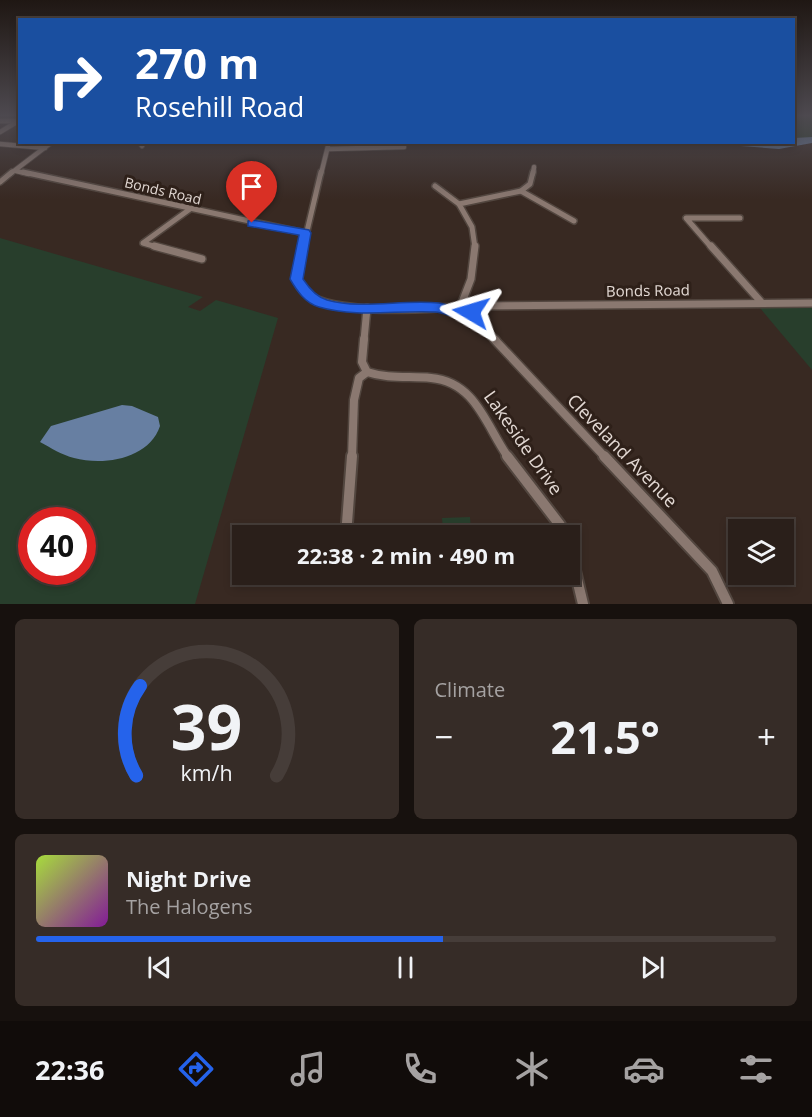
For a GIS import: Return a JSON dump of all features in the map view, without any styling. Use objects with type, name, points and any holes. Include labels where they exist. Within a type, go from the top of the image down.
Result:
[{"type":"street","points":[[0,144],[45,148]]},
{"type":"street","points":[[0,182],[50,144]]},
{"type":"street","points":[[305,233],[329,144]]},
{"type":"street","points":[[328,149],[404,147]]},
{"type":"street","points":[[459,204],[521,191],[529,187],[533,180],[534,167]]},
{"type":"street","name":"Bonds Road","points":[[0,174],[14,172],[305,233],[297,275],[298,283],[304,292],[315,300],[329,305],[367,308],[464,308],[812,303]]},
{"type":"street","points":[[435,186],[459,204],[472,223],[476,237],[473,266],[464,308]]},
{"type":"street","points":[[521,191],[574,222]]},
{"type":"street","points":[[190,209],[143,243],[202,259]]},
{"type":"street","points":[[740,218],[686,218],[762,303]]},
{"type":"street","points":[[347,523],[352,472],[354,400],[359,378],[367,372],[362,362],[367,308]]},
{"type":"street","name":"Cleveland Avenue","points":[[464,308],[687,542],[712,571],[728,604]]},
{"type":"street","name":"Lakeside Drive","points":[[367,372],[388,377],[443,380],[462,388],[472,399],[505,453],[560,525]]},
{"type":"street","points":[[579,585],[584,604]]},
{"type":"green space","points":[[0,238],[203,297],[188,307],[200,311],[216,300],[278,318],[195,604],[0,604]]},
{"type":"green space","points":[[760,308],[812,308],[812,370]]},
{"type":"green space","points":[[470,517],[471,525],[443,525],[442,518]]},
{"type":"water","points":[[811,143],[779,149],[714,144],[739,144]]},
{"type":"water","points":[[122,405],[132,406],[158,417],[160,426],[154,437],[136,453],[111,460],[86,460],[65,455],[40,442],[51,426]]},
{"type":"route","points":[[252,223],[305,233],[297,279],[304,292],[321,303],[336,307],[437,308],[463,315],[471,312]]}]
